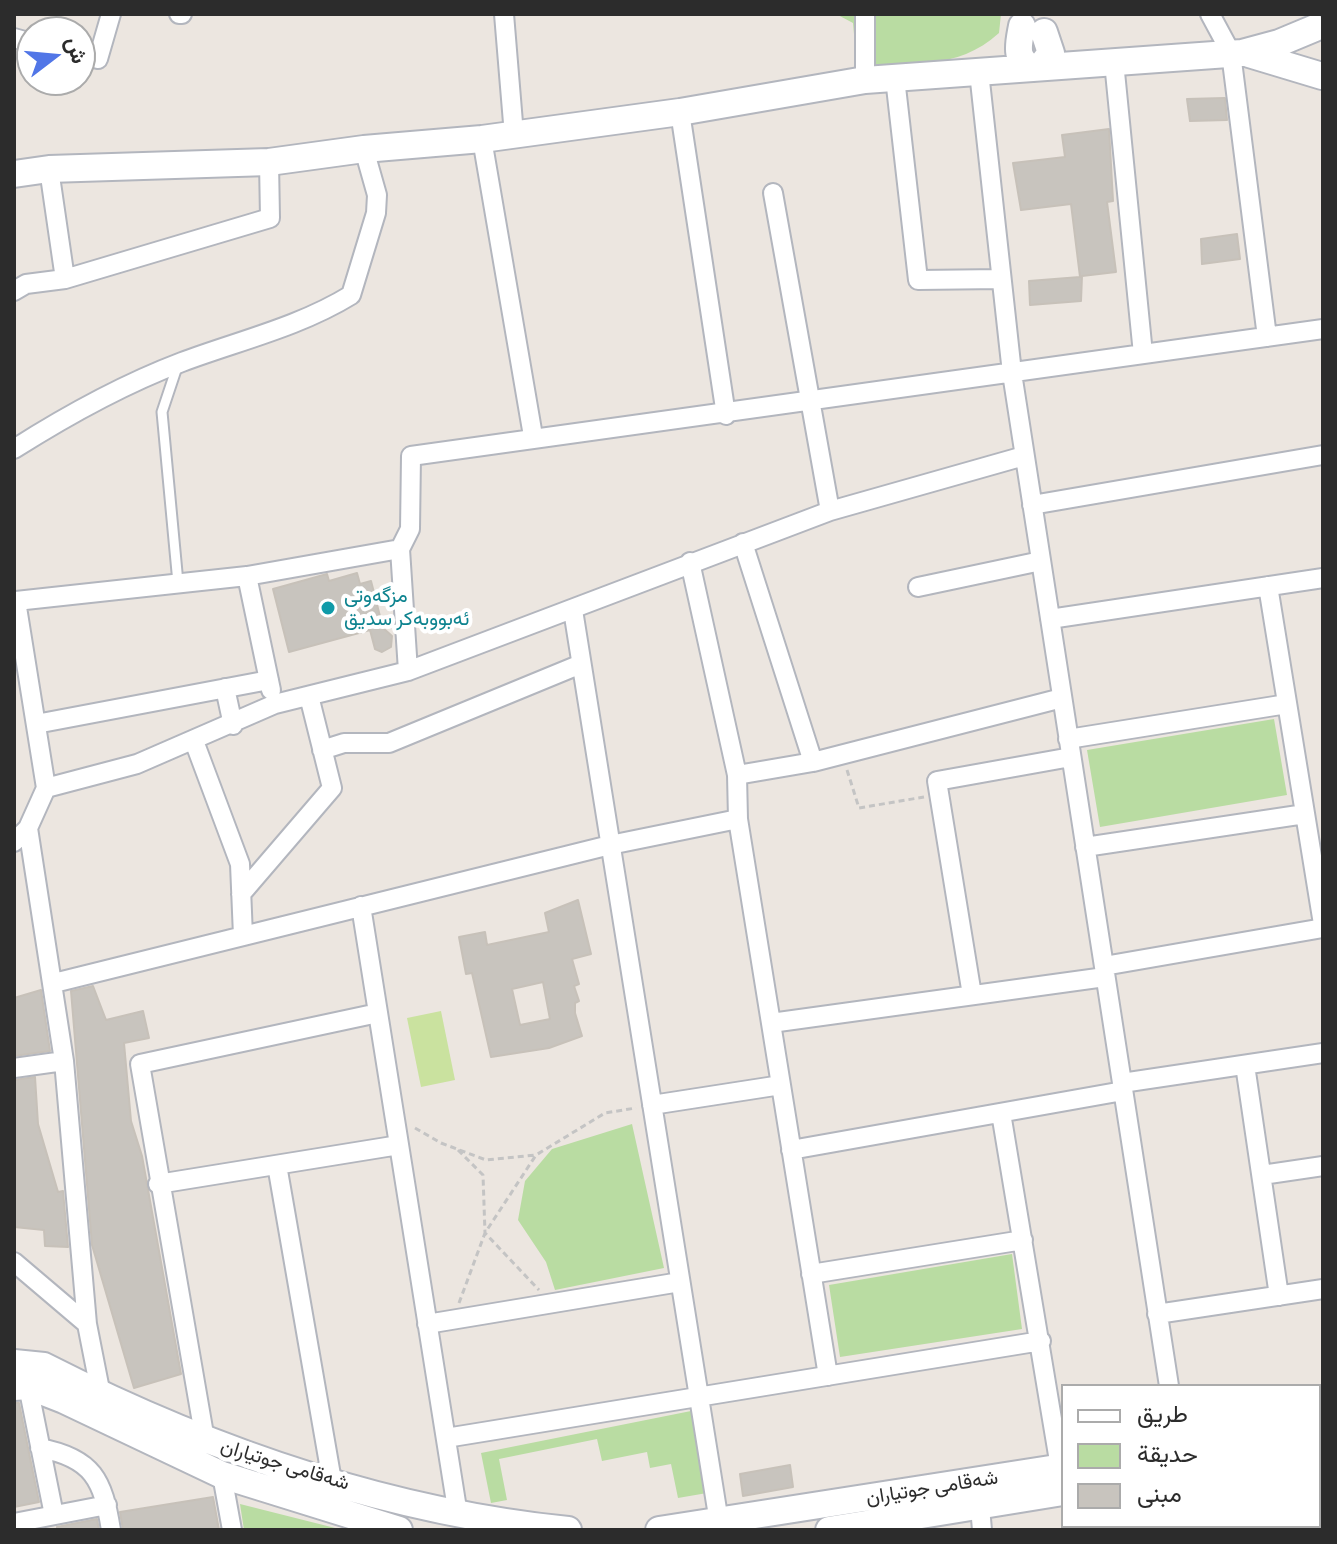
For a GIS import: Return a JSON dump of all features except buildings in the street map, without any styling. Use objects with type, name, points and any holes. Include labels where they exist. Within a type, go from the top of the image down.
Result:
[{"type":"main road","points":[[14,174],[49,169],[269,162],[364,149],[514,135],[680,112],[865,80],[1236,53],[1279,43],[1319,24]]},
{"type":"main road","points":[[1319,24],[1310,37],[1308,53],[1314,68],[1322,76]]},
{"type":"main road","points":[[1033,29],[1051,53],[1037,67]]},
{"type":"main road","points":[[1236,53],[1280,61],[1322,76]]},
{"type":"main road","name":"شەقامی جوتیاران","points":[[14,1363],[44,1366],[101,1395],[241,1455],[458,1515],[568,1530]]},
{"type":"main road","name":"شەقامی جوتیاران","points":[[21,1386],[222,1475],[399,1530]]},
{"type":"main road","name":"شەقامی جوتیاران","points":[[662,1530],[1061,1475]]},
{"type":"main road","name":"شەقامی جوتیاران","points":[[829,1530],[981,1518],[1061,1476]]},
{"type":"street","points":[[96,59],[111,14]]},
{"type":"street","points":[[504,14],[514,135]]},
{"type":"street","points":[[865,14],[865,80]]},
{"type":"street","points":[[1210,14],[1236,53],[1267,337]]},
{"type":"street","points":[[1114,62],[1143,354]]},
{"type":"street","points":[[979,72],[1012,373],[1169,1384]]},
{"type":"street","points":[[895,78],[918,280],[1001,279]]},
{"type":"street","points":[[680,112],[726,415]]},
{"type":"street","points":[[482,139],[533,436]]},
{"type":"street","points":[[14,449],[56,422],[178,364],[322,313],[351,295],[376,213],[377,195],[364,149]]},
{"type":"street","points":[[14,291],[26,284],[65,279],[270,218],[269,162]]},
{"type":"street","points":[[49,169],[65,279]]},
{"type":"street","points":[[773,193],[830,511]]},
{"type":"street","points":[[408,671],[400,549],[410,529],[411,456],[533,436],[726,415],[1323,329]]},
{"type":"street","points":[[1032,505],[1323,455]]},
{"type":"street","points":[[46,788],[137,764],[233,725],[275,704],[408,671],[830,511],[1024,456]]},
{"type":"street","points":[[743,543],[813,762]]},
{"type":"street","points":[[14,842],[28,828],[46,788],[15,599],[247,576],[400,549]]},
{"type":"street","points":[[918,587],[1041,561]]},
{"type":"street","points":[[690,562],[737,775],[738,819],[828,1376]]},
{"type":"street","points":[[247,576],[275,704]]},
{"type":"street","points":[[1050,619],[1323,578]]},
{"type":"street","points":[[771,1023],[972,995],[1323,926],[1268,586]]},
{"type":"street","points":[[573,610],[719,1522]]},
{"type":"street","points":[[322,750],[344,743],[389,743],[581,664]]},
{"type":"street","points":[[36,724],[269,680]]},
{"type":"street","points":[[225,688],[233,725]]},
{"type":"street","points":[[241,894],[332,788],[309,696]]},
{"type":"street","points":[[737,775],[813,762],[1062,698]]},
{"type":"street","points":[[972,995],[937,781],[1070,748],[1287,704]]},
{"type":"street","points":[[194,741],[240,864],[243,936]]},
{"type":"street","points":[[1085,847],[1305,814]]},
{"type":"street","points":[[54,983],[610,845],[738,819]]},
{"type":"street","points":[[28,828],[54,983],[64,1061],[87,1324],[101,1395]]},
{"type":"street","points":[[361,906],[458,1515]]},
{"type":"street","points":[[205,1440],[158,1184],[140,1064],[378,1013]]},
{"type":"street","points":[[791,1150],[1001,1113],[1122,1087],[1323,1053]]},
{"type":"street","points":[[14,1068],[64,1061]]},
{"type":"street","points":[[1245,1065],[1279,1296]]},
{"type":"street","points":[[652,1105],[781,1085]]},
{"type":"street","points":[[1001,1113],[1061,1469]]},
{"type":"street","points":[[158,1184],[399,1145]]},
{"type":"street","points":[[277,1165],[332,1481]]},
{"type":"street","points":[[1262,1175],[1323,1166]]},
{"type":"street","points":[[811,1274],[1023,1240]]},
{"type":"street","points":[[15,1264],[87,1324]]},
{"type":"street","points":[[427,1324],[680,1282]]},
{"type":"street","points":[[1157,1314],[1323,1289]]},
{"type":"street","points":[[446,1438],[1041,1341]]},
{"type":"street","points":[[21,1386],[40,1448],[54,1515]]},
{"type":"street","points":[[40,1448],[81,1459],[100,1484],[111,1530]]},
{"type":"street","points":[[222,1475],[232,1530]]},
{"type":"street","points":[[14,1523],[107,1505]]},
{"type":"lane","points":[[178,364],[162,412],[178,583]]},
{"type":"path","points":[[842,755],[859,808],[940,794]]},
{"type":"path","points":[[453,1320],[485,1233],[536,1155],[605,1113],[652,1105]]},
{"type":"path","points":[[394,1117],[458,1150],[486,1160],[536,1155]]},
{"type":"path","points":[[458,1150],[483,1175],[485,1233],[538,1290],[563,1301]]},
{"type":"green space","points":[[836,14],[1001,14],[999,33],[966,54],[932,62],[857,68],[853,23]]},
{"type":"green space","points":[[1274,719],[1287,795],[1100,827],[1087,750]]},
{"type":"green space","points":[[441,1011],[455,1080],[421,1087],[407,1018]]},
{"type":"green space","points":[[632,1124],[664,1268],[555,1290],[546,1262],[518,1220],[525,1181],[552,1149]]},
{"type":"green space","points":[[1012,1254],[1022,1329],[840,1357],[829,1285]]},
{"type":"green space","points":[[691,1411],[707,1493],[678,1498],[671,1464],[650,1468],[647,1452],[602,1461],[597,1439],[499,1459],[507,1500],[491,1503],[481,1453]]},
{"type":"green space","points":[[240,1504],[343,1530],[244,1530]]},
{"type":"place","name":"مزگەوتی ئەبووبەکر سدیق","points":[[328,608]]}]
